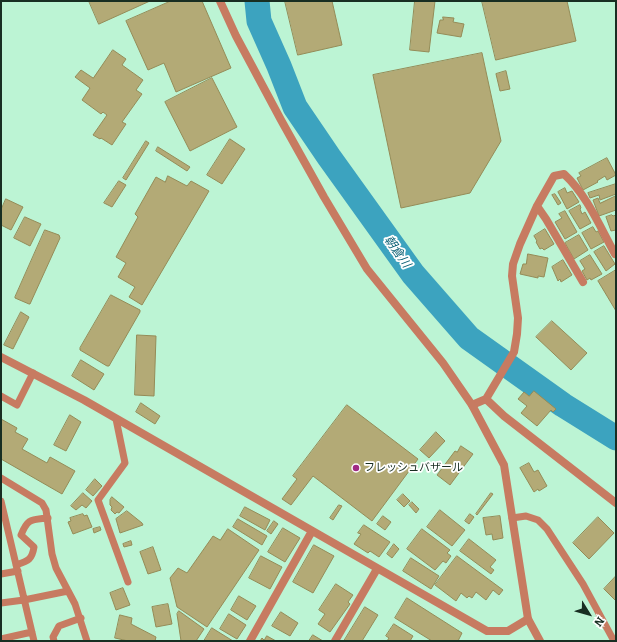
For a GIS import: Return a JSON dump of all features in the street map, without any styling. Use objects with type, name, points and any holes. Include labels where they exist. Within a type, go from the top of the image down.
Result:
[{"type":"street","points":[[220,1],[236,36],[281,120],[324,197],[367,269],[443,363],[472,405],[504,466],[528,619],[540,641]]},
{"type":"street","points":[[472,405],[486,399],[514,352],[518,334],[518,318],[512,276],[513,264],[536,206],[554,176],[564,174],[571,181],[588,204],[615,254]]},
{"type":"street","points":[[536,206],[546,219],[583,282]]},
{"type":"street","points":[[1,357],[116,418],[487,631],[508,631],[528,619]]},
{"type":"street","points":[[486,399],[504,416],[616,503]]},
{"type":"street","points":[[250,641],[312,531]]},
{"type":"street","points":[[335,641],[377,569]]},
{"type":"lane","points":[[1,396],[17,405],[33,373]]},
{"type":"lane","points":[[116,418],[125,463],[98,500],[128,582]]},
{"type":"lane","points":[[1,478],[42,503],[46,510],[52,554],[56,568],[81,618],[87,641]]},
{"type":"lane","points":[[1,501],[34,641]]},
{"type":"lane","points":[[512,518],[526,516],[538,520],[547,529],[583,584],[614,641]]},
{"type":"lane","points":[[1,574],[17,568],[27,562],[33,555],[34,547],[21,535],[25,525],[31,520],[48,518]]},
{"type":"lane","points":[[1,604],[68,591]]},
{"type":"lane","points":[[54,641],[53,637],[59,626],[81,618]]},
{"type":"lane","points":[[1,639],[32,632]]},
{"type":"building","points":[[89,1],[150,1],[99,24]]},
{"type":"building","points":[[171,1],[202,1],[231,68],[176,92],[164,63],[148,70],[126,21]]},
{"type":"building","points":[[285,1],[332,1],[342,45],[298,55]]},
{"type":"building","points":[[415,1],[435,1],[429,52],[410,50]]},
{"type":"building","points":[[482,1],[567,1],[576,41],[496,60]]},
{"type":"building","points":[[443,17],[454,18],[453,22],[464,24],[461,37],[437,33],[440,20],[443,20]]},
{"type":"building","points":[[113,50],[126,59],[122,65],[143,80],[136,90],[142,94],[122,122],[126,124],[112,145],[93,135],[107,115],[103,112],[101,114],[82,100],[90,88],[75,77],[81,70],[93,78]]},
{"type":"building","points":[[482,53],[501,141],[470,193],[401,208],[373,75]]},
{"type":"building","points":[[506,71],[510,89],[500,91],[496,74]]},
{"type":"building","points":[[212,78],[237,127],[190,151],[165,102]]},
{"type":"building","points":[[230,139],[245,149],[222,184],[207,175]]},
{"type":"building","points":[[146,141],[149,143],[126,180],[123,178]]},
{"type":"building","points":[[158,147],[190,167],[187,171],[156,151]]},
{"type":"building","points":[[607,158],[616,175],[607,180],[605,176],[597,181],[598,182],[583,190],[577,178],[581,176],[579,173]]},
{"type":"building","points":[[168,176],[187,186],[191,181],[209,191],[142,305],[129,297],[135,287],[118,277],[126,263],[116,257],[138,217],[135,214],[156,177],[165,182]]},
{"type":"building","points":[[119,181],[126,185],[112,207],[104,203]]},
{"type":"building","points":[[616,184],[616,194],[600,200],[599,195],[590,198],[588,193]]},
{"type":"building","points":[[565,188],[567,193],[572,191],[579,202],[567,209],[558,192]]},
{"type":"building","points":[[555,194],[561,203],[558,205],[552,195]]},
{"type":"building","points":[[616,196],[616,210],[599,216],[593,200],[598,198],[600,203]]},
{"type":"building","points":[[6,199],[23,207],[11,230],[1,225],[1,210]]},
{"type":"building","points":[[580,205],[582,214],[585,212],[591,223],[580,229],[569,211]]},
{"type":"building","points":[[565,211],[577,232],[565,239],[555,222],[562,218],[559,214]]},
{"type":"building","points":[[616,215],[616,230],[611,231],[606,217]]},
{"type":"building","points":[[25,217],[41,224],[30,246],[14,238]]},
{"type":"building","points":[[593,227],[596,232],[598,231],[604,242],[591,249],[582,233]]},
{"type":"building","points":[[545,229],[554,244],[544,250],[542,248],[540,249],[534,236]]},
{"type":"building","points":[[45,230],[59,235],[60,238],[29,304],[15,297]]},
{"type":"building","points":[[579,235],[588,250],[574,259],[565,243]]},
{"type":"building","points":[[604,246],[615,264],[606,271],[594,252]]},
{"type":"building","points":[[528,254],[548,258],[544,277],[538,276],[538,278],[520,274],[523,264],[526,264]]},
{"type":"building","points":[[590,255],[602,274],[591,280],[590,278],[587,280],[582,271],[585,269],[580,261]]},
{"type":"building","points":[[563,260],[572,275],[561,282],[560,279],[558,281],[552,267]]},
{"type":"building","points":[[616,270],[616,311],[598,281]]},
{"type":"building","points":[[111,295],[140,310],[140,312],[109,366],[107,366],[80,350],[80,348]]},
{"type":"building","points":[[21,312],[29,317],[13,349],[4,345]]},
{"type":"building","points":[[552,321],[587,353],[571,370],[536,337]]},
{"type":"building","points":[[137,335],[156,336],[154,396],[135,395]]},
{"type":"building","points":[[81,360],[104,374],[94,390],[72,376]]},
{"type":"building","points":[[534,391],[556,409],[553,412],[551,410],[537,426],[521,413],[527,406],[518,399],[524,392],[529,396]]},
{"type":"building","points":[[141,403],[160,416],[155,424],[136,412]]},
{"type":"building","name":"フレッシュバザール","points":[[347,405],[418,459],[372,521],[313,476],[291,505],[282,499],[297,479],[293,476]]},
{"type":"building","points":[[70,415],[81,422],[66,451],[54,445]]},
{"type":"building","points":[[1,419],[17,428],[15,432],[28,439],[22,449],[47,463],[50,457],[75,471],[62,494],[1,459]]},
{"type":"building","points":[[436,432],[445,441],[429,458],[420,450]]},
{"type":"building","points":[[461,446],[473,454],[450,485],[437,475],[455,451],[457,452]]},
{"type":"building","points":[[529,463],[534,472],[538,470],[547,486],[539,491],[538,489],[534,492],[520,468]]},
{"type":"building","points":[[95,479],[102,486],[93,496],[86,490]]},
{"type":"building","points":[[83,493],[92,501],[86,508],[82,505],[76,510],[71,506]]},
{"type":"building","points":[[491,493],[493,494],[477,515],[476,514]]},
{"type":"building","points":[[403,494],[410,501],[404,507],[397,500]]},
{"type":"building","points":[[112,497],[124,507],[119,513],[117,512],[115,514],[111,510],[112,507],[110,505],[110,500]]},
{"type":"building","points":[[412,502],[419,509],[416,513],[409,505]]},
{"type":"building","points":[[339,505],[342,506],[333,520],[330,518]]},
{"type":"building","points":[[245,507],[270,520],[265,530],[240,516]]},
{"type":"building","points":[[440,510],[465,530],[452,546],[427,527]]},
{"type":"building","points":[[127,511],[143,525],[120,533],[116,519]]},
{"type":"building","points":[[83,514],[84,516],[87,515],[92,527],[73,534],[68,522],[71,521],[70,518]]},
{"type":"building","points":[[470,514],[474,517],[469,524],[465,521]]},
{"type":"building","points":[[383,516],[391,522],[385,530],[377,524]]},
{"type":"building","points":[[500,516],[503,538],[493,540],[492,534],[486,535],[483,518]]},
{"type":"building","points":[[598,517],[614,533],[589,559],[573,543]]},
{"type":"building","points":[[238,519],[267,536],[262,545],[233,527]]},
{"type":"building","points":[[274,521],[278,524],[271,534],[267,531]]},
{"type":"building","points":[[364,525],[390,542],[379,557],[370,551],[368,553],[354,544],[361,534],[358,533]]},
{"type":"building","points":[[100,527],[101,530],[94,533],[93,529]]},
{"type":"building","points":[[283,528],[300,538],[285,562],[268,552]]},
{"type":"building","points":[[228,529],[259,550],[207,627],[177,607],[170,578],[178,568],[187,573],[213,536],[220,540]]},
{"type":"building","points":[[422,529],[450,550],[447,553],[451,556],[446,563],[443,561],[435,570],[407,549]]},
{"type":"building","points":[[469,539],[496,560],[490,567],[494,570],[491,574],[460,551]]},
{"type":"building","points":[[131,541],[132,545],[124,547],[123,544]]},
{"type":"building","points":[[394,544],[399,549],[392,558],[387,554]]},
{"type":"building","points":[[314,545],[334,556],[313,593],[293,582]]},
{"type":"building","points":[[153,547],[161,570],[148,574],[140,552]]},
{"type":"building","points":[[261,556],[282,567],[270,589],[249,578]]},
{"type":"building","points":[[457,556],[503,590],[499,595],[493,590],[486,600],[476,592],[472,598],[469,596],[467,598],[461,593],[456,601],[435,585]]},
{"type":"building","points":[[411,558],[439,576],[431,589],[403,571]]},
{"type":"building","points":[[616,576],[616,601],[604,589]]},
{"type":"building","points":[[336,584],[353,595],[348,602],[350,604],[330,632],[318,624],[325,614],[319,610]]},
{"type":"building","points":[[123,588],[130,605],[116,610],[110,593]]},
{"type":"building","points":[[239,596],[256,606],[247,620],[231,610]]},
{"type":"building","points":[[407,598],[462,633],[458,641],[432,641],[395,618]]},
{"type":"building","points":[[168,604],[172,624],[156,627],[152,607]]},
{"type":"building","points":[[365,607],[378,615],[362,641],[344,641]]},
{"type":"building","points":[[179,611],[204,629],[196,641],[181,641],[177,614]]},
{"type":"building","points":[[281,612],[298,623],[290,636],[272,626]]},
{"type":"building","points":[[229,614],[246,625],[237,639],[220,629]]},
{"type":"building","points":[[120,615],[132,618],[131,624],[156,637],[155,641],[128,641],[115,638]]},
{"type":"building","points":[[394,624],[413,636],[410,641],[387,641],[389,638],[386,636]]},
{"type":"building","points":[[212,628],[233,641],[204,641]]},
{"type":"building","points":[[313,635],[323,641],[309,641]]},
{"type":"building","points":[[267,636],[276,641],[260,641],[262,638],[264,640]]},
{"type":"waterway","name":"朝倉川","points":[[257,1],[259,21],[295,107],[413,274],[469,338],[563,405],[616,438]]},
{"type":"place","name":"フレッシュバザール","points":[[356,468]]}]
